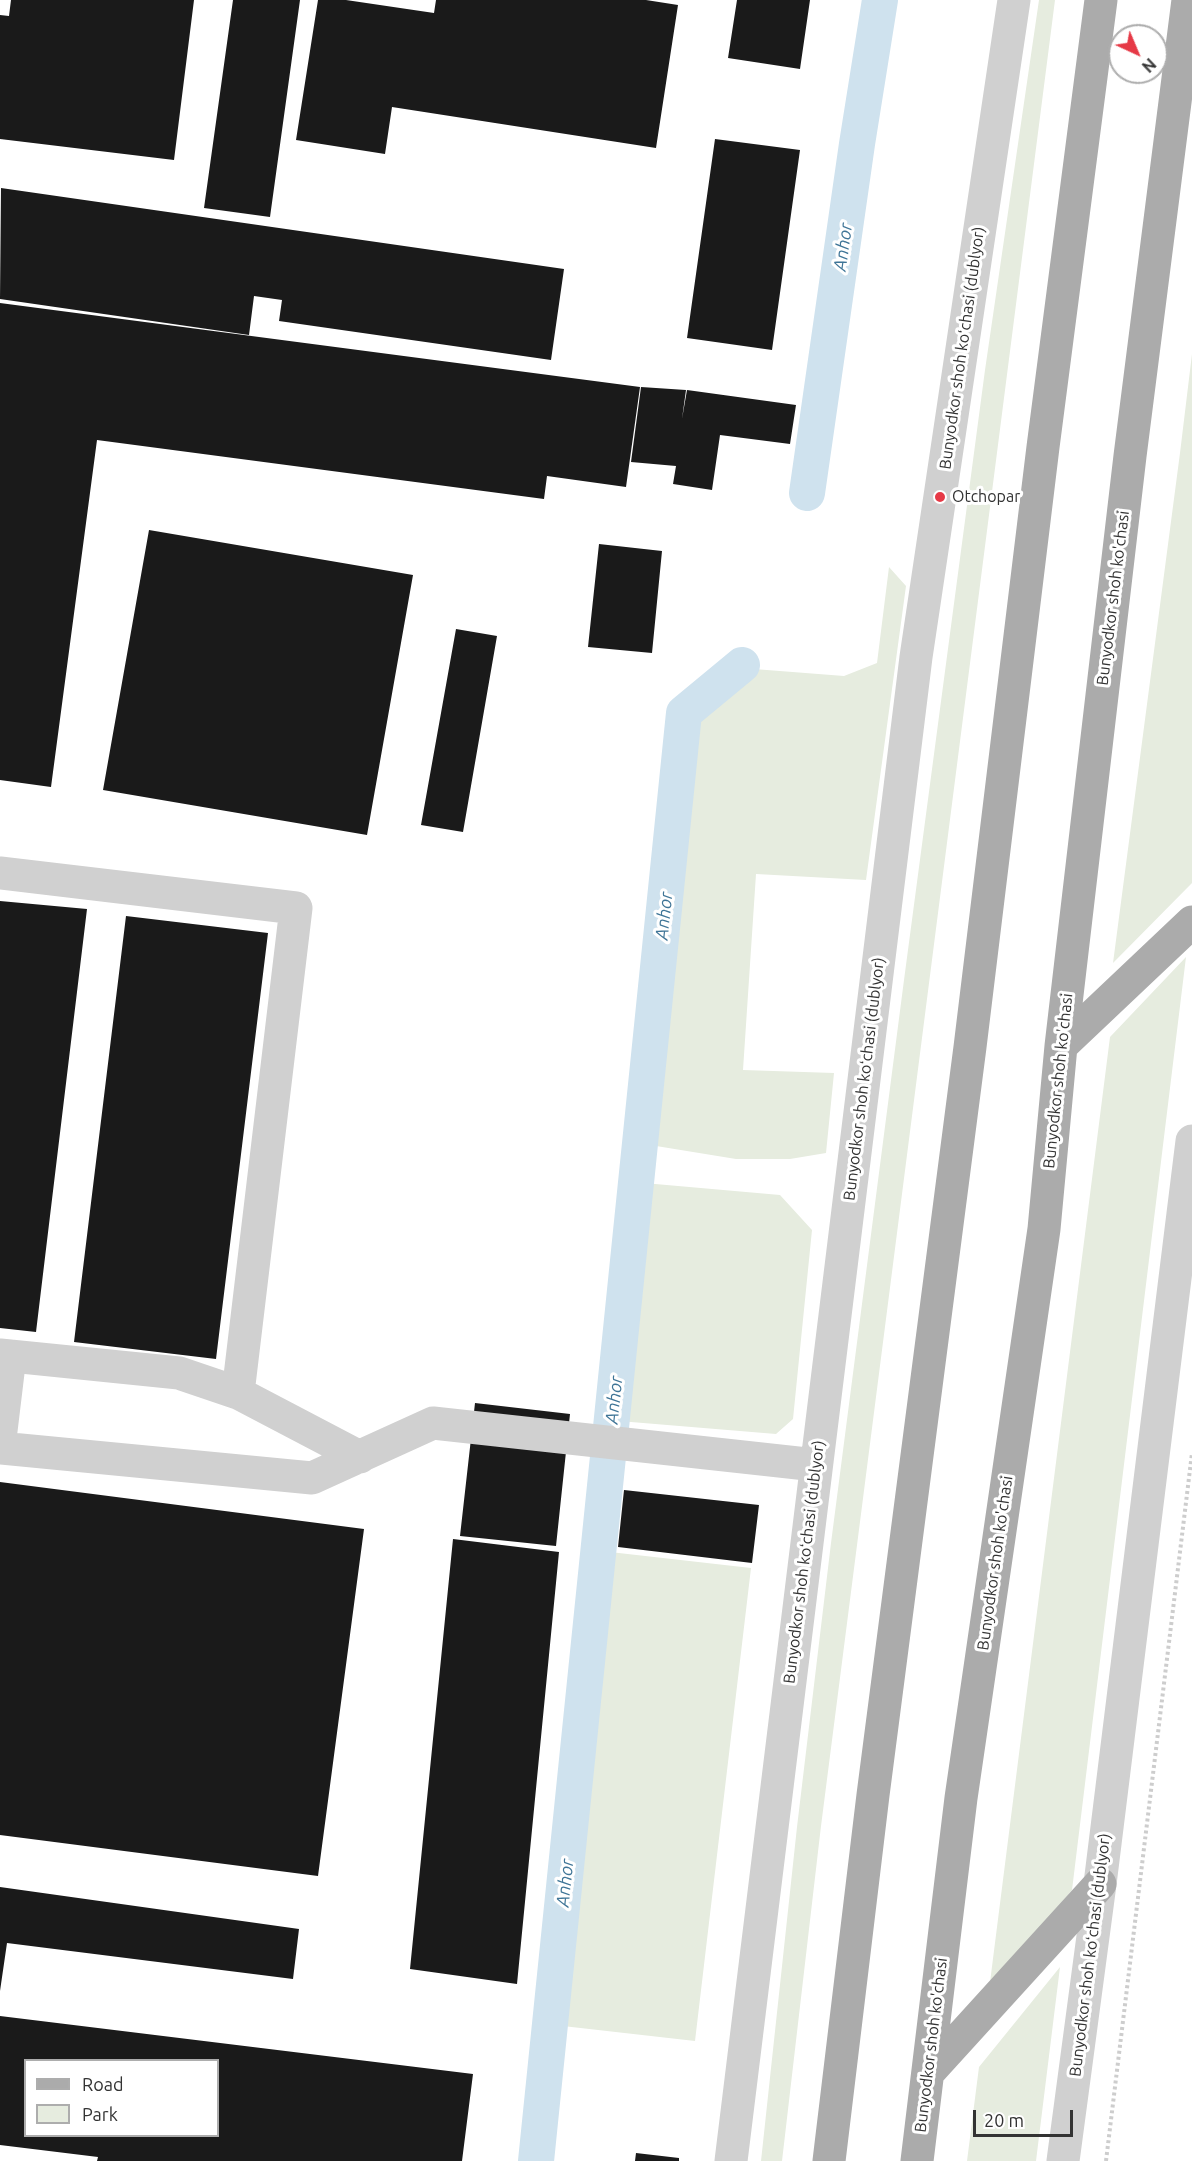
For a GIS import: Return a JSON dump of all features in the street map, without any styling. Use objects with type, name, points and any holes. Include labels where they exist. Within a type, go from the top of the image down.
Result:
[{"type":"main road","points":[[829,2161],[873,1795],[964,1094],[1043,447],[1101,0]]},
{"type":"main road","name":"Bunyodkor shoh ko'chasi","points":[[917,2161],[961,1798],[1044,1229],[1061,1046],[1130,456],[1188,0]]},
{"type":"main road","points":[[1061,1046],[1192,922]]},
{"type":"main road","points":[[928,2073],[1100,1884]]},
{"type":"street","name":"Bunyodkor shoh koʻchasi (dublyor)","points":[[730,2161],[916,657],[1014,0]]},
{"type":"street","points":[[0,873],[296,908],[238,1394]]},
{"type":"street","name":"Bunyodkor shoh koʻchasi (dublyor)","points":[[1063,2161],[1100,1884],[1192,1141]]},
{"type":"street","points":[[0,1439],[5,1356],[179,1373],[238,1394],[360,1457]]},
{"type":"street","points":[[0,1448],[312,1478],[433,1423],[816,1465]]},
{"type":"path","points":[[1106,2161],[1192,1453]]},
{"type":"green space","points":[[1039,0],[1055,0],[821,1826],[782,2161],[761,2161],[797,1827],[831,1543],[985,370]]},
{"type":"green space","points":[[1192,354],[1192,883],[1113,963],[1180,453]]},
{"type":"green space","points":[[889,567],[906,586],[866,880],[756,874],[743,1070],[834,1073],[826,1153],[790,1159],[736,1159],[650,1145],[700,721],[754,669],[844,676],[877,663]]},
{"type":"green space","points":[[1186,957],[1072,1890],[989,1990],[1110,1037]]},
{"type":"green space","points":[[644,1183],[780,1195],[812,1230],[793,1419],[776,1434],[619,1421]]},
{"type":"green space","points":[[610,1552],[751,1568],[695,2041],[554,2025]]},
{"type":"green space","points":[[1060,1967],[1036,2161],[967,2161],[979,2067]]},
{"type":"building","points":[[11,0],[194,0],[174,160],[0,139],[0,15],[9,16]]},
{"type":"building","points":[[233,0],[300,0],[270,217],[204,208]]},
{"type":"building","points":[[318,0],[346,0],[434,13],[436,0],[646,0],[678,5],[656,148],[392,107],[385,154],[296,140]]},
{"type":"building","points":[[737,0],[810,0],[800,69],[728,58]]},
{"type":"building","points":[[715,139],[800,150],[772,350],[687,338]]},
{"type":"building","points":[[1,188],[564,269],[551,360],[279,321],[282,300],[254,296],[249,335],[0,299]]},
{"type":"building","points":[[0,303],[640,387],[626,487],[547,476],[544,499],[97,440],[51,787],[0,780]]},
{"type":"building","points":[[641,387],[686,390],[682,419],[687,390],[796,405],[790,444],[720,435],[712,490],[673,484],[676,466],[631,462]]},
{"type":"building","points":[[149,530],[413,575],[367,835],[103,790]]},
{"type":"building","points":[[599,544],[662,551],[652,653],[588,647]]},
{"type":"building","points":[[456,629],[497,636],[463,832],[421,825]]},
{"type":"building","points":[[0,901],[87,909],[36,1332],[0,1328]]},
{"type":"building","points":[[126,916],[268,933],[216,1359],[74,1342]]},
{"type":"building","points":[[475,1403],[570,1414],[556,1546],[460,1536]]},
{"type":"building","points":[[0,1482],[364,1529],[318,1876],[0,1835]]},
{"type":"building","points":[[624,1490],[759,1505],[752,1563],[618,1547]]},
{"type":"building","points":[[453,1539],[559,1552],[517,1984],[410,1969]]},
{"type":"building","points":[[0,1887],[299,1929],[293,1979],[7,1943],[0,1991]]},
{"type":"building","points":[[0,2016],[473,2074],[462,2161],[97,2161],[98,2157],[0,2145]]},
{"type":"building","points":[[636,2153],[679,2158],[679,2161],[635,2161]]},
{"type":"waterway","name":"Anhor","points":[[807,493],[880,0]]},
{"type":"waterway","name":"Anhor","points":[[536,2161],[684,713],[742,665]]},
{"type":"place","name":"Otchopar","points":[[940,497]]}]
